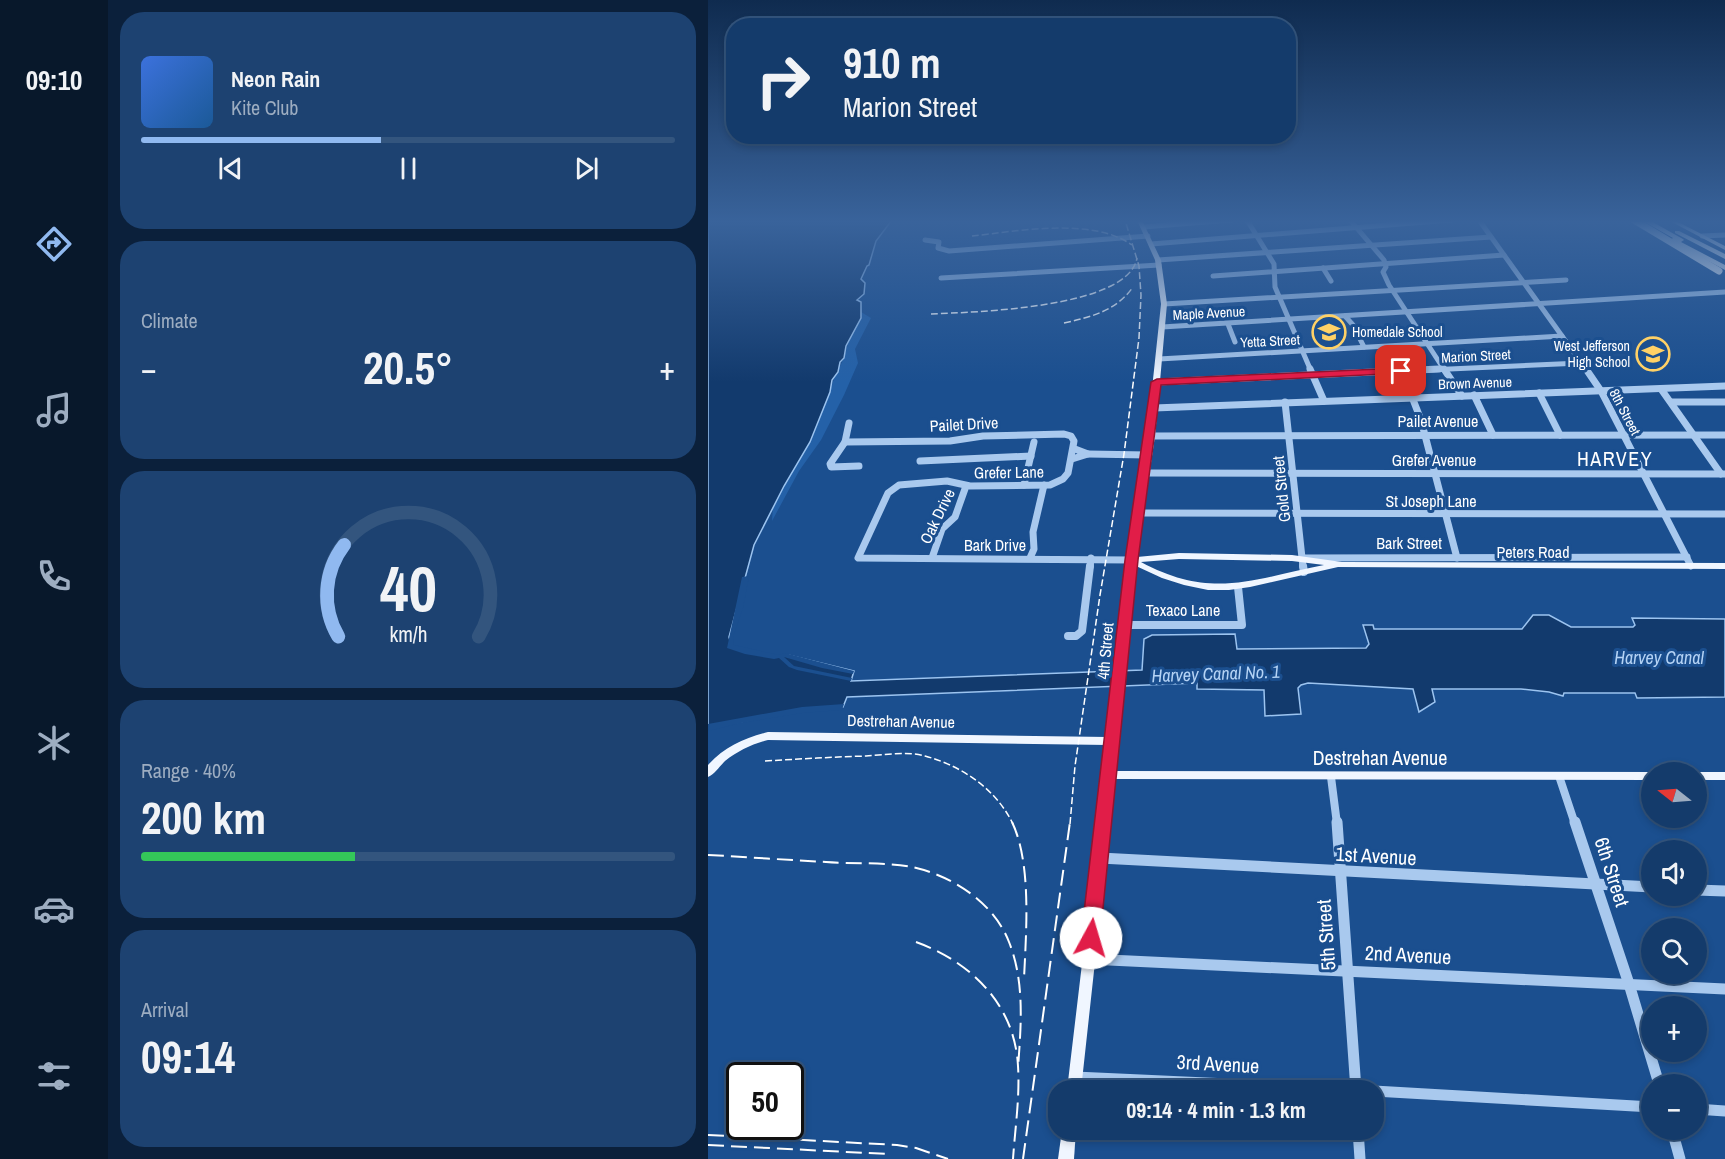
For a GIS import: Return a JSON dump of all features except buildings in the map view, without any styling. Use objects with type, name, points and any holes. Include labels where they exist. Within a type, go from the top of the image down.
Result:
[{"type":"main road","name":"4th Street","points":[[1075,1080],[1132,560],[1157,382],[1164,304],[1160,274]]},
{"type":"main road","name":"Bark Street","points":[[1132,560],[1179,556],[1302,558]]},
{"type":"main road","name":"Peters Road","points":[[1302,558],[1342,565]]},
{"type":"main road","name":"Peters Road","points":[[1132,560],[1141,566],[1189,585],[1238,587],[1342,565],[1689,562],[1725,566]]},
{"type":"main road","name":"Destrehan Avenue","points":[[708,773],[719,759],[751,740],[768,736],[1113,741]]},
{"type":"main road","name":"Destrehan Avenue","points":[[1109,775],[1641,776]]},
{"type":"main road","points":[[1707,776],[1725,776]]},
{"type":"main road","points":[[1066,1159],[1068,1140]]},
{"type":"street","points":[[941,278],[998,274]]},
{"type":"street","points":[[1213,276],[1237,274]]},
{"type":"street","points":[[1276,274],[1275,287],[1324,400]]},
{"type":"street","points":[[1327,274],[1331,281]]},
{"type":"street","points":[[1384,274],[1392,290],[1462,396]]},
{"type":"street","name":"8th Street","points":[[1518,274],[1601,391],[1689,562]]},
{"type":"street","points":[[1164,304],[1566,280]]},
{"type":"street","name":"Maple Avenue","points":[[1162,327],[1725,292]]},
{"type":"street","points":[[1345,315],[1364,347]]},
{"type":"street","points":[[1228,324],[1235,342]]},
{"type":"street","name":"Yetta Street","points":[[1159,359],[1562,336]]},
{"type":"street","name":"Marion Street","points":[[1157,382],[1581,363]]},
{"type":"street","name":"Brown Avenue","points":[[1154,408],[1725,386]]},
{"type":"street","points":[[1711,387],[1724,402]]},
{"type":"street","points":[[1661,389],[1723,474]]},
{"type":"street","points":[[1539,393],[1560,435]]},
{"type":"street","points":[[1474,395],[1493,435]]},
{"type":"street","points":[[1412,397],[1425,435],[1457,558]]},
{"type":"street","name":"Gold Street","points":[[1285,402],[1304,572]]},
{"type":"street","points":[[1671,402],[1724,402]]},
{"type":"street","points":[[849,423],[845,442],[830,464],[831,467],[859,466]]},
{"type":"street","name":"Pailet Drive","points":[[845,442],[950,441],[983,436],[1064,434],[1071,436],[1075,449]]},
{"type":"street","name":"Pailet Avenue","points":[[1151,436],[1725,435]]},
{"type":"street","points":[[1024,485],[1034,442]]},
{"type":"street","points":[[1075,449],[1088,454]]},
{"type":"street","name":"Grefer Lane","points":[[858,558],[883,502],[896,486],[907,483],[947,481],[966,486],[1058,483],[1068,473],[1075,449]]},
{"type":"street","points":[[1072,459],[1088,454],[1147,454]]},
{"type":"street","points":[[920,461],[1031,456]]},
{"type":"street","name":"Grefer Avenue","points":[[1143,473],[1723,474]]},
{"type":"street","points":[[1030,558],[1034,549],[1033,532],[1044,485]]},
{"type":"street","name":"Oak Drive","points":[[932,558],[942,529],[954,517],[966,486]]},
{"type":"street","name":"St Joseph Lane","points":[[1138,513],[1725,514]]},
{"type":"street","name":"Bark Drive","points":[[858,558],[1132,560]]},
{"type":"street","points":[[1068,636],[1076,636],[1082,631],[1091,558]]},
{"type":"street","name":"Bark Street","points":[[1302,558],[1689,562]]},
{"type":"street","name":"Texaco Lane","points":[[1125,625],[1242,625],[1238,587]]},
{"type":"street","name":"6th Street","points":[[1559,776],[1629,984],[1656,1074]]},
{"type":"street","name":"5th Street","points":[[1331,777],[1341,872],[1356,1080]]},
{"type":"street","name":"1st Avenue","points":[[1100,858],[1641,887]]},
{"type":"street","points":[[1707,890],[1725,891]]},
{"type":"street","name":"2nd Avenue","points":[[1088,958],[1725,988]]},
{"type":"street","name":"3rd Avenue","points":[[1075,1077],[1140,1080]]},
{"type":"street","points":[[1384,1092],[1641,1106]]},
{"type":"street","points":[[1707,1110],[1725,1111]]},
{"type":"street","points":[[1359,1140],[1360,1159]]},
{"type":"street","points":[[1675,1140],[1680,1159]]},
{"type":"shaded area","points":[[861,312],[871,318],[855,349],[858,363],[821,440],[799,471],[772,521],[773,506],[830,392]]},
{"type":"water","points":[[708,274],[863,274],[861,279],[865,283],[864,294],[857,300],[861,302],[861,318],[846,346],[838,372],[832,380],[830,392],[810,442],[784,486],[754,545],[729,637],[732,648],[779,657],[788,655],[854,671],[851,681],[1142,670],[1144,639],[1152,635],[1235,634],[1237,649],[1366,648],[1369,644],[1363,625],[1373,625],[1374,629],[1522,629],[1533,615],[1549,615],[1571,627],[1633,627],[1635,625],[1632,618],[1725,619],[1725,697],[1637,698],[1635,693],[1564,693],[1563,696],[1521,689],[1432,689],[1435,702],[1419,712],[1413,689],[1308,683],[1298,688],[1301,714],[1265,716],[1264,690],[1197,689],[1197,683],[847,697],[843,707],[802,710],[708,728]]},
{"type":"pier","points":[[749,576],[743,608],[733,637],[734,645],[779,655],[785,653],[854,671],[853,674],[822,668],[784,657],[794,666],[852,678],[851,681],[797,670],[789,667],[779,658],[745,654],[727,648],[742,577]]},
{"type":"pier","points":[[844,704],[842,710],[802,713],[708,731],[708,724],[802,707]]},
{"type":"railway","points":[[931,314],[1011,309],[1078,298],[1107,288],[1128,274]]},
{"type":"railway","points":[[1070,824],[1075,766],[1100,595],[1124,454],[1139,338],[1140,274]]},
{"type":"railway","points":[[1064,323],[1102,312],[1119,302],[1133,287]]},
{"type":"railway","points":[[765,761],[895,754],[925,756],[952,766],[976,781],[997,800],[1012,822]]},
{"type":"railway","points":[[1012,822],[1023,858],[1025,878],[1024,979]]},
{"type":"railway","points":[[1023,1159],[1070,822]]},
{"type":"railway","points":[[708,855],[902,865],[927,871],[957,884],[983,904],[993,915],[1002,928],[1014,957],[1021,1004],[1018,1068]]},
{"type":"railway","points":[[916,942],[955,961],[972,974],[999,1005],[1009,1024],[1015,1044],[1018,1068]]},
{"type":"railway","points":[[1013,1159],[1018,1101],[1018,1068]]},
{"type":"railway","points":[[708,1135],[897,1145],[916,1148],[948,1159]]},
{"type":"railway","points":[[708,1145],[888,1154]]},
{"type":"place","name":"Homedale School","points":[[1329,332]]},
{"type":"place","name":"West Jefferson High School","points":[[1653,354]]},
{"type":"district","name":"HARVEY","points":[[1615,459]]},
{"type":"route","points":[[1091,938],[1132,560],[1157,382],[1401,371]]},
{"type":"water label","name":"Harvey Canal","points":[[1659,658]]},
{"type":"water label","name":"Harvey Canal No. 1","points":[[1216,674]]}]
